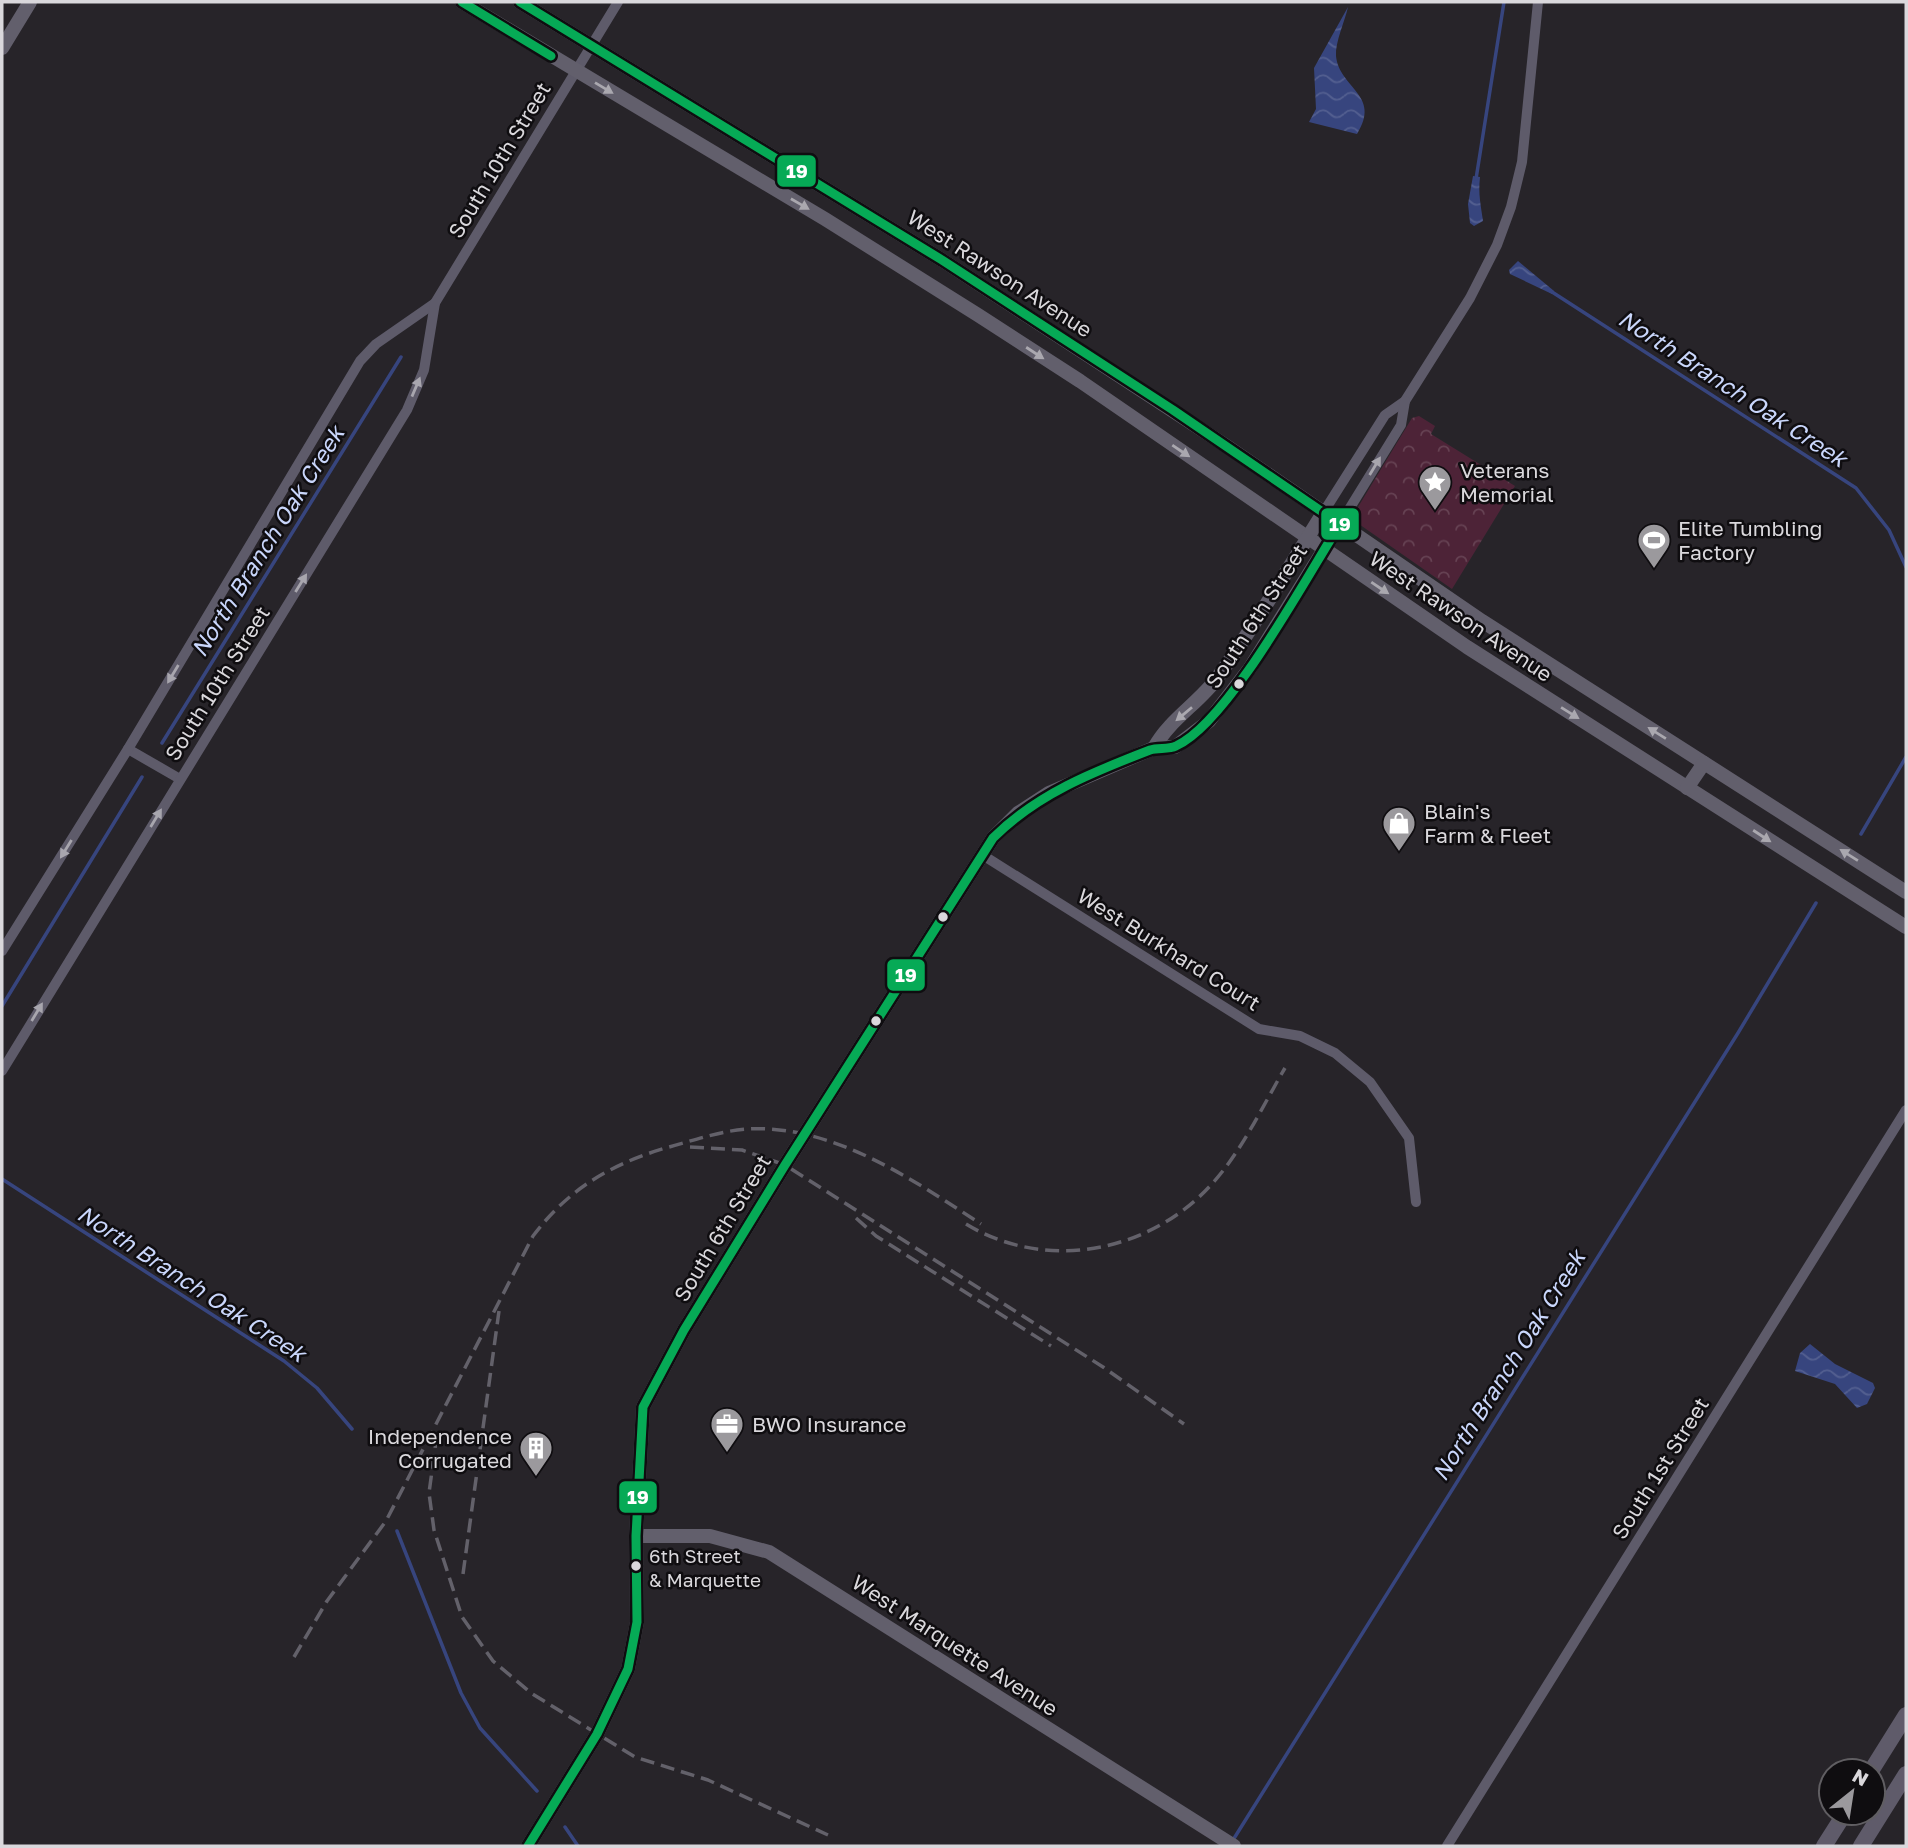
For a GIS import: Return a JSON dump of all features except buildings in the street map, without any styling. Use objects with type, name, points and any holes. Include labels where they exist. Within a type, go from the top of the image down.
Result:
[{"type":"main road","points":[[2,48],[30,2]]},
{"type":"main road","name":"West Rawson Avenue","points":[[462,2],[825,219],[978,316],[1091,389],[1467,647],[1906,928]]},
{"type":"main road","name":"West Rawson Avenue","points":[[520,2],[930,253],[1173,410],[1493,628],[1906,892]]},
{"type":"main road","name":"South 6th Street","points":[[1154,748],[1163,731],[1194,705],[1218,676],[1323,513]]},
{"type":"main road","name":"South 6th Street","points":[[528,1846],[597,1734],[628,1669],[637,1622],[636,1536],[643,1407],[690,1320],[981,854],[1005,825],[1033,802],[1154,748],[1175,747],[1223,706],[1340,524]]},
{"type":"main road","points":[[1687,788],[1704,763]]},
{"type":"main road","name":"West Marquette Avenue","points":[[636,1536],[710,1536],[769,1552],[1234,1846]]},
{"type":"main road","points":[[1880,1757],[1906,1715]]},
{"type":"main road","points":[[1861,1846],[1906,1774]]},
{"type":"main road","points":[[1824,1846],[1836,1827]]},
{"type":"street","name":"South 10th Street","points":[[2,1071],[407,410],[424,370],[435,303],[618,2]]},
{"type":"street","name":"South 6th Street","points":[[1340,524],[1401,425],[1405,401],[1480,281],[1511,207],[1527,128],[1538,2]]},
{"type":"street","name":"South 10th Street","points":[[2,951],[128,749],[360,361],[376,344],[435,303]]},
{"type":"street","name":"South 6th Street","points":[[1323,513],[1385,415],[1405,401]]},
{"type":"street","points":[[128,749],[180,779]]},
{"type":"street","name":"West Burkhard Court","points":[[981,854],[1259,1029],[1300,1036],[1335,1052],[1370,1083],[1409,1138],[1416,1202]]},
{"type":"street","name":"South 1st Street","points":[[1447,1846],[1906,1110]]},
{"type":"green space","points":[[1419,416],[1435,426],[1431,434],[1515,486],[1452,589],[1356,522],[1355,512],[1412,418]]},
{"type":"water","points":[[1348,7],[1336,56],[1339,67],[1357,92],[1365,110],[1357,134],[1309,122],[1316,109],[1314,68]]},
{"type":"water","points":[[1473,176],[1480,177],[1483,221],[1474,226],[1470,223],[1468,204]]},
{"type":"water","points":[[1518,261],[1554,291],[1552,294],[1510,274],[1509,270]]},
{"type":"water","points":[[1810,1344],[1835,1364],[1873,1383],[1875,1388],[1867,1404],[1857,1408],[1835,1384],[1795,1371],[1800,1353]]},
{"type":"waterway","name":"North Branch Oak Creek","points":[[1476,179],[1504,2]]},
{"type":"waterway","name":"North Branch Oak Creek","points":[[1549,290],[1856,488],[1889,530],[1906,567]]},
{"type":"waterway","name":"North Branch Oak Creek","points":[[162,743],[401,357]]},
{"type":"waterway","name":"North Branch Oak Creek","points":[[1861,834],[1906,757]]},
{"type":"waterway","name":"North Branch Oak Creek","points":[[2,1006],[142,777]]},
{"type":"waterway","name":"North Branch Oak Creek","points":[[1233,1840],[1738,1033],[1816,903]]},
{"type":"waterway","name":"North Branch Oak Creek","points":[[2,1179],[284,1361],[317,1388],[352,1429]]},
{"type":"waterway","name":"North Branch Oak Creek","points":[[397,1531],[461,1693],[480,1728],[537,1791]]},
{"type":"waterway","name":"North Branch Oak Creek","points":[[565,1827],[578,1846]]},
{"type":"railway","points":[[966,1224],[997,1239],[1029,1248],[1062,1251],[1094,1248],[1126,1240],[1157,1227],[1185,1209],[1221,1173],[1285,1068]]},
{"type":"railway","points":[[294,1657],[327,1601],[386,1521],[533,1236],[562,1204],[594,1180],[649,1153],[708,1136],[747,1129],[779,1130],[841,1145],[871,1158],[981,1224]]},
{"type":"railway","points":[[690,1147],[742,1150],[785,1165],[1103,1367],[1184,1424]]},
{"type":"railway","points":[[856,1218],[876,1236],[1051,1346]]},
{"type":"railway","points":[[463,1574],[499,1311]]},
{"type":"railway","points":[[437,1434],[429,1493],[434,1530],[462,1617],[493,1661],[531,1693],[635,1757],[708,1780],[828,1835]]},
{"type":"transit line","name":"19","points":[[462,2],[551,56]]},
{"type":"transit line","name":"19","points":[[520,2],[942,260],[1173,410],[1340,524],[1265,646],[1219,709],[1197,732],[1176,746],[1150,750],[1067,786],[1028,809],[993,838],[785,1165],[684,1330],[643,1407],[636,1536],[637,1622],[628,1669],[597,1734],[528,1846]]},
{"type":"place","name":"Veterans Memorial","points":[[1435,512]]},
{"type":"place","name":"Elite Tumbling Factory","points":[[1654,570]]},
{"type":"place","name":"Blain's Farm & Fleet","points":[[1399,853]]},
{"type":"place","name":"BWO Insurance","points":[[727,1454]]},
{"type":"place","name":"Independence Corrugated","points":[[536,1478]]},
{"type":"place","name":"6th Street & Marquette","points":[[636,1566]]}]
